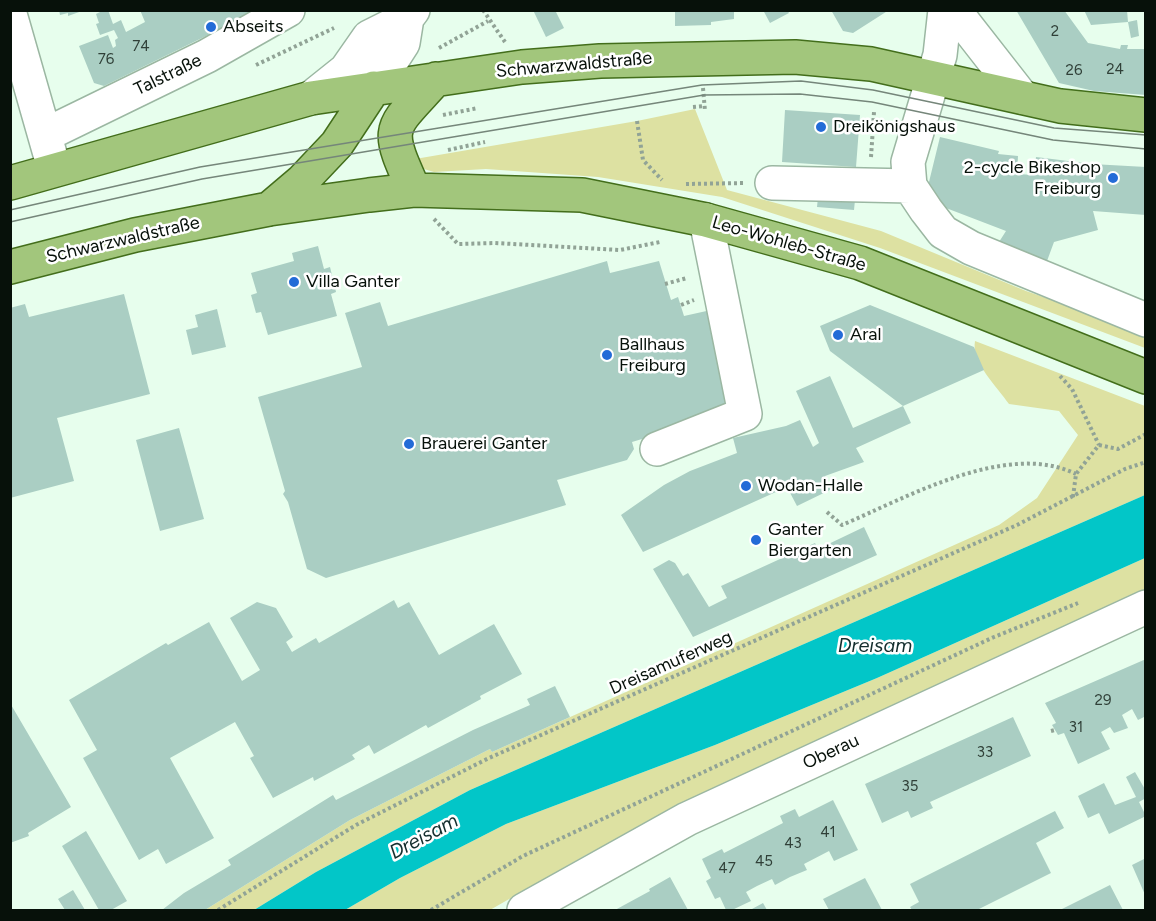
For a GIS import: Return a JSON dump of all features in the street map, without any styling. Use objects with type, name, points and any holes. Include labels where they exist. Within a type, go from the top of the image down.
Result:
[{"type":"main road","name":"Schwarzwaldstraße","points":[[10,183],[311,98],[374,88],[436,64],[795,57],[871,64],[1092,110],[1146,115]]},
{"type":"main road","points":[[414,190],[395,148],[393,137],[399,120],[436,64]]},
{"type":"main road","points":[[269,209],[302,181],[337,144],[374,88]]},
{"type":"main road","points":[[311,98],[335,121],[337,144]]},
{"type":"main road","name":"Schwarzwaldstraße","points":[[10,267],[135,234],[269,209],[414,190]]},
{"type":"main road","name":"Leo-Wohleb-Straße","points":[[414,190],[582,195],[706,220],[860,263],[1146,377]]},
{"type":"street","name":"Talstraße","points":[[45,135],[207,56],[288,10]]},
{"type":"street","points":[[945,10],[944,36],[908,162],[910,186],[943,232],[971,248],[1146,320]]},
{"type":"street","points":[[954,10],[1022,97]]},
{"type":"street","points":[[374,88],[403,43],[404,13]]},
{"type":"street","points":[[311,98],[346,70],[369,37],[404,13]]},
{"type":"street","points":[[10,14],[55,170]]},
{"type":"street","points":[[772,183],[910,186]]},
{"type":"street","points":[[657,449],[746,414],[706,220]]},
{"type":"street","name":"Oberau","points":[[524,910],[687,819],[1146,608]]},
{"type":"path","points":[[483,10],[488,21],[508,46]]},
{"type":"path","points":[[436,64],[488,21]]},
{"type":"path","points":[[255,65],[334,28]]},
{"type":"path","points":[[693,107],[705,106]]},
{"type":"path","points":[[431,117],[478,108]]},
{"type":"path","points":[[868,186],[874,112]]},
{"type":"path","points":[[638,121],[643,160],[666,184]]},
{"type":"path","points":[[448,150],[485,141]]},
{"type":"path","points":[[677,184],[772,183]]},
{"type":"path","points":[[458,244],[495,243],[620,250],[667,240]]},
{"type":"path","points":[[1054,341],[1049,364],[1072,389],[1099,445]]},
{"type":"path","points":[[1099,445],[1118,449],[1146,434]]},
{"type":"path","points":[[1073,497],[1076,474],[1099,445]]},
{"type":"path","name":"Dreisamuferweg","points":[[218,910],[356,825],[489,758],[974,544],[1073,497],[1125,469],[1146,462]]},
{"type":"path","points":[[827,512],[842,525],[963,473],[1031,463],[1058,467],[1076,474]]},
{"type":"path","points":[[431,910],[523,856],[994,637],[1080,602]]},
{"type":"green space","points":[[695,109],[727,190],[881,231],[1026,291],[1145,332],[1145,348],[880,248],[722,197],[598,177],[486,169],[434,172],[424,169],[415,159]]},
{"type":"green space","points":[[975,341],[1145,406],[1145,495],[470,790],[316,872],[254,910],[205,910],[350,820],[490,749],[492,752],[999,525],[1037,498],[1078,435],[1059,411],[1009,404],[981,366],[975,349]]},
{"type":"green space","points":[[1145,558],[1145,596],[824,739],[586,855],[490,910],[345,910],[400,878],[506,824],[715,745],[877,678]]},
{"type":"water","name":"Dreisam","points":[[1145,495],[1145,558],[877,678],[715,745],[506,824],[400,878],[345,910],[254,910],[316,872],[470,790]]},
{"type":"building","points":[[59,10],[82,11],[68,16],[68,13],[60,15]]},
{"type":"building","points":[[108,10],[113,24],[121,20],[126,32],[145,22],[140,10],[259,10],[104,86],[94,83],[79,46],[108,35],[113,48],[116,46],[115,40],[118,38],[114,30],[100,35],[96,24],[99,23],[96,14]]},
{"type":"building","points":[[533,10],[558,10],[556,12],[564,28],[546,37]]},
{"type":"building","points":[[734,10],[734,19],[711,22],[711,25],[675,26],[675,12]]},
{"type":"building","points":[[763,10],[787,10],[789,13],[770,23]]},
{"type":"building","points":[[831,10],[889,10],[853,33],[843,31]]},
{"type":"building","points":[[1016,10],[1064,10],[1088,43],[1120,49],[1121,45],[1128,45],[1127,49],[1146,49],[1146,95],[1094,91],[1059,83]]},
{"type":"building","points":[[1084,10],[1127,10],[1128,22],[1091,25]]},
{"type":"building","points":[[1137,20],[1139,36],[1131,38],[1128,22]]},
{"type":"building","name":"Dreikönigshaus","points":[[785,110],[860,115],[856,167],[782,162]]},
{"type":"building","points":[[940,137],[999,151],[998,154],[1018,156],[1017,174],[1034,175],[1036,157],[1092,164],[1146,167],[1146,215],[1093,211],[1098,230],[1054,242],[1047,261],[999,242],[1006,231],[946,208],[944,213],[928,186]]},
{"type":"building","points":[[819,187],[856,190],[854,210],[817,207]]},
{"type":"building","name":"Villa Ganter","points":[[318,246],[324,269],[330,267],[336,292],[331,294],[337,316],[268,335],[261,312],[256,313],[251,295],[257,293],[251,273],[294,261],[292,253]]},
{"type":"building","points":[[607,261],[610,273],[659,261],[671,300],[678,297],[684,316],[711,310],[732,412],[632,442],[634,449],[627,460],[557,480],[566,505],[326,578],[307,569],[288,502],[283,494],[285,491],[258,397],[362,367],[345,313],[380,302],[388,326]]},
{"type":"building","points":[[124,294],[150,394],[57,418],[74,481],[10,498],[10,308],[25,304],[29,317]]},
{"type":"building","points":[[870,305],[974,347],[984,370],[903,406],[830,351],[820,326]]},
{"type":"building","points":[[217,309],[226,347],[192,355],[186,330],[198,327],[195,315]]},
{"type":"building","name":"Wodan-Halle","points":[[830,376],[853,428],[903,406],[911,423],[856,448],[864,462],[825,476],[832,489],[797,506],[787,487],[643,552],[621,515],[664,485],[690,471],[737,453],[733,438],[786,426],[800,420],[813,447],[819,443],[796,391]]},
{"type":"building","points":[[179,428],[204,519],[160,531],[136,440]]},
{"type":"building","points":[[864,527],[877,555],[693,637],[653,569],[669,560],[675,563],[683,576],[688,573],[709,607],[727,598],[721,586],[815,543],[818,549]]},
{"type":"building","points":[[394,600],[398,608],[409,602],[439,655],[494,624],[522,674],[480,696],[481,699],[428,728],[426,725],[374,754],[369,745],[352,755],[355,759],[314,781],[313,777],[273,798],[250,758],[254,756],[235,722],[170,758],[214,838],[166,864],[158,849],[139,860],[83,758],[97,750],[69,700],[166,643],[168,645],[209,622],[242,681],[260,670],[230,618],[257,602],[276,608],[293,637],[286,642],[292,652],[316,638],[319,643]]},
{"type":"building","points":[[1146,659],[1146,716],[1138,720],[1132,709],[1122,715],[1128,728],[1114,733],[1110,727],[1101,732],[1110,749],[1078,764],[1064,733],[1058,735],[1052,725],[1056,723],[1045,703]]},
{"type":"building","points":[[555,686],[570,717],[492,752],[490,749],[350,820],[205,910],[162,910],[184,893],[231,865],[228,860],[333,795],[336,800],[473,730],[530,705],[527,699]]},
{"type":"building","points":[[10,703],[71,807],[28,833],[29,836],[10,843]]},
{"type":"building","points":[[1013,717],[1031,756],[930,802],[933,808],[911,818],[908,811],[882,823],[865,784]]},
{"type":"building","points":[[1135,772],[1146,791],[1146,798],[1139,802],[1146,816],[1109,834],[1099,813],[1088,818],[1078,796],[1104,783],[1115,805],[1136,797],[1126,777]]},
{"type":"building","points":[[833,800],[858,850],[834,861],[829,851],[804,864],[807,870],[775,885],[772,879],[746,892],[751,901],[732,910],[726,910],[720,897],[715,899],[706,881],[711,878],[702,859],[722,849],[724,853],[783,823],[780,816],[795,809],[799,817]]},
{"type":"building","points":[[1055,811],[1064,828],[1036,843],[1051,873],[977,910],[912,910],[910,907],[919,902],[910,884]]},
{"type":"building","points":[[86,831],[127,901],[111,910],[99,910],[62,846]]},
{"type":"building","points":[[1146,858],[1146,897],[1132,865]]},
{"type":"building","points":[[670,877],[688,910],[615,910],[650,891],[649,889]]},
{"type":"building","points":[[865,878],[882,910],[829,910],[823,899]]},
{"type":"building","points":[[1110,885],[1123,910],[1060,910]]},
{"type":"building","points":[[73,890],[85,910],[65,910],[58,899]]},
{"type":"building","points":[[763,903],[767,910],[752,909]]},
{"type":"tram line","points":[[10,210],[200,167],[702,85],[801,81],[873,90],[1054,128],[1146,135]]},
{"type":"tram line","points":[[10,222],[202,179],[704,95],[800,94],[872,102],[1053,140],[1146,149]]},
{"type":"place","name":"Abseits","points":[[211,27]]},
{"type":"place","name":"Dreikönigshaus","points":[[821,127]]},
{"type":"place","name":"2-cycle Bikeshop Freiburg","points":[[1113,178]]},
{"type":"place","name":"Villa Ganter","points":[[294,282]]},
{"type":"place","name":"Aral","points":[[838,335]]},
{"type":"place","name":"Ballhaus Freiburg","points":[[607,355]]},
{"type":"place","name":"Brauerei Ganter","points":[[409,444]]},
{"type":"place","name":"Wodan-Halle","points":[[746,486]]},
{"type":"place","name":"Ganter Biergarten","points":[[756,540]]}]
